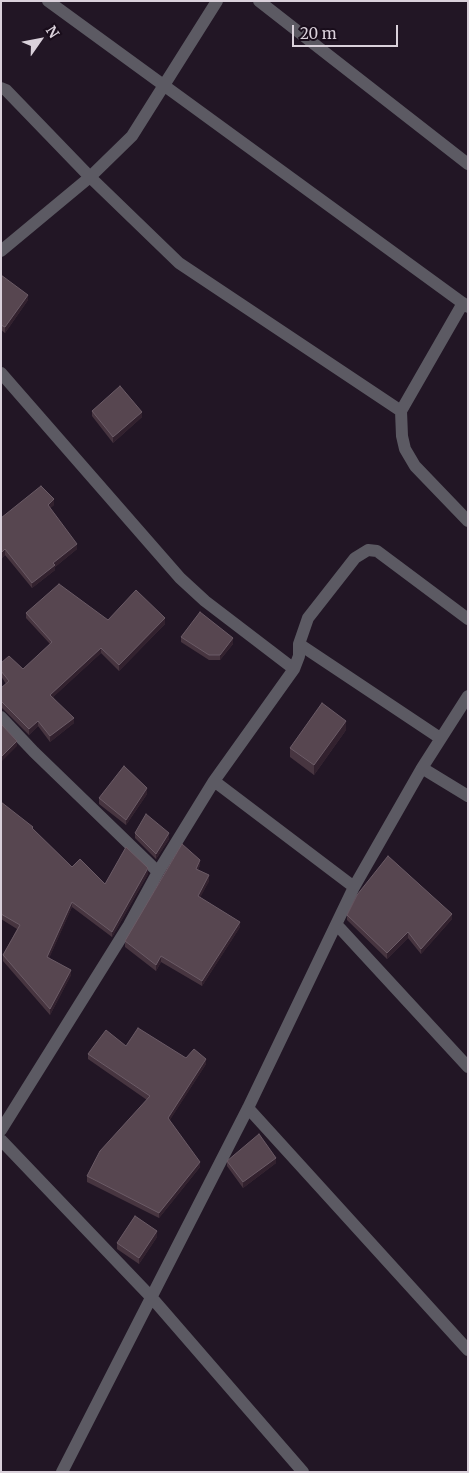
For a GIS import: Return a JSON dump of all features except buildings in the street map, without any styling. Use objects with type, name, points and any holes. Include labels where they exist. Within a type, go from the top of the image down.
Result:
[{"type":"street","points":[[48,1],[465,305],[402,411],[402,436],[405,450],[415,466],[468,521]]},
{"type":"street","points":[[1,251],[90,177],[132,136],[165,87],[218,1]]},
{"type":"street","points":[[259,1],[468,164]]},
{"type":"street","points":[[1,88],[6,90],[90,177],[179,263],[402,411]]},
{"type":"street","points":[[1,373],[180,578],[205,601],[294,669]]},
{"type":"street","points":[[1,1130],[129,924],[158,872],[214,781],[294,669],[299,656],[299,644],[308,618],[355,558],[368,550],[377,550],[468,619]]},
{"type":"street","points":[[299,644],[440,738]]},
{"type":"street","points":[[62,1472],[248,1108],[354,887],[422,768],[468,696]]},
{"type":"street","points":[[1,717],[34,752],[158,872]]},
{"type":"street","points":[[422,768],[468,796]]},
{"type":"street","points":[[214,781],[354,887]]},
{"type":"street","points":[[337,925],[468,1067]]},
{"type":"street","points":[[248,1108],[468,1350]]},
{"type":"street","points":[[1,1140],[152,1298],[303,1472]]}]
